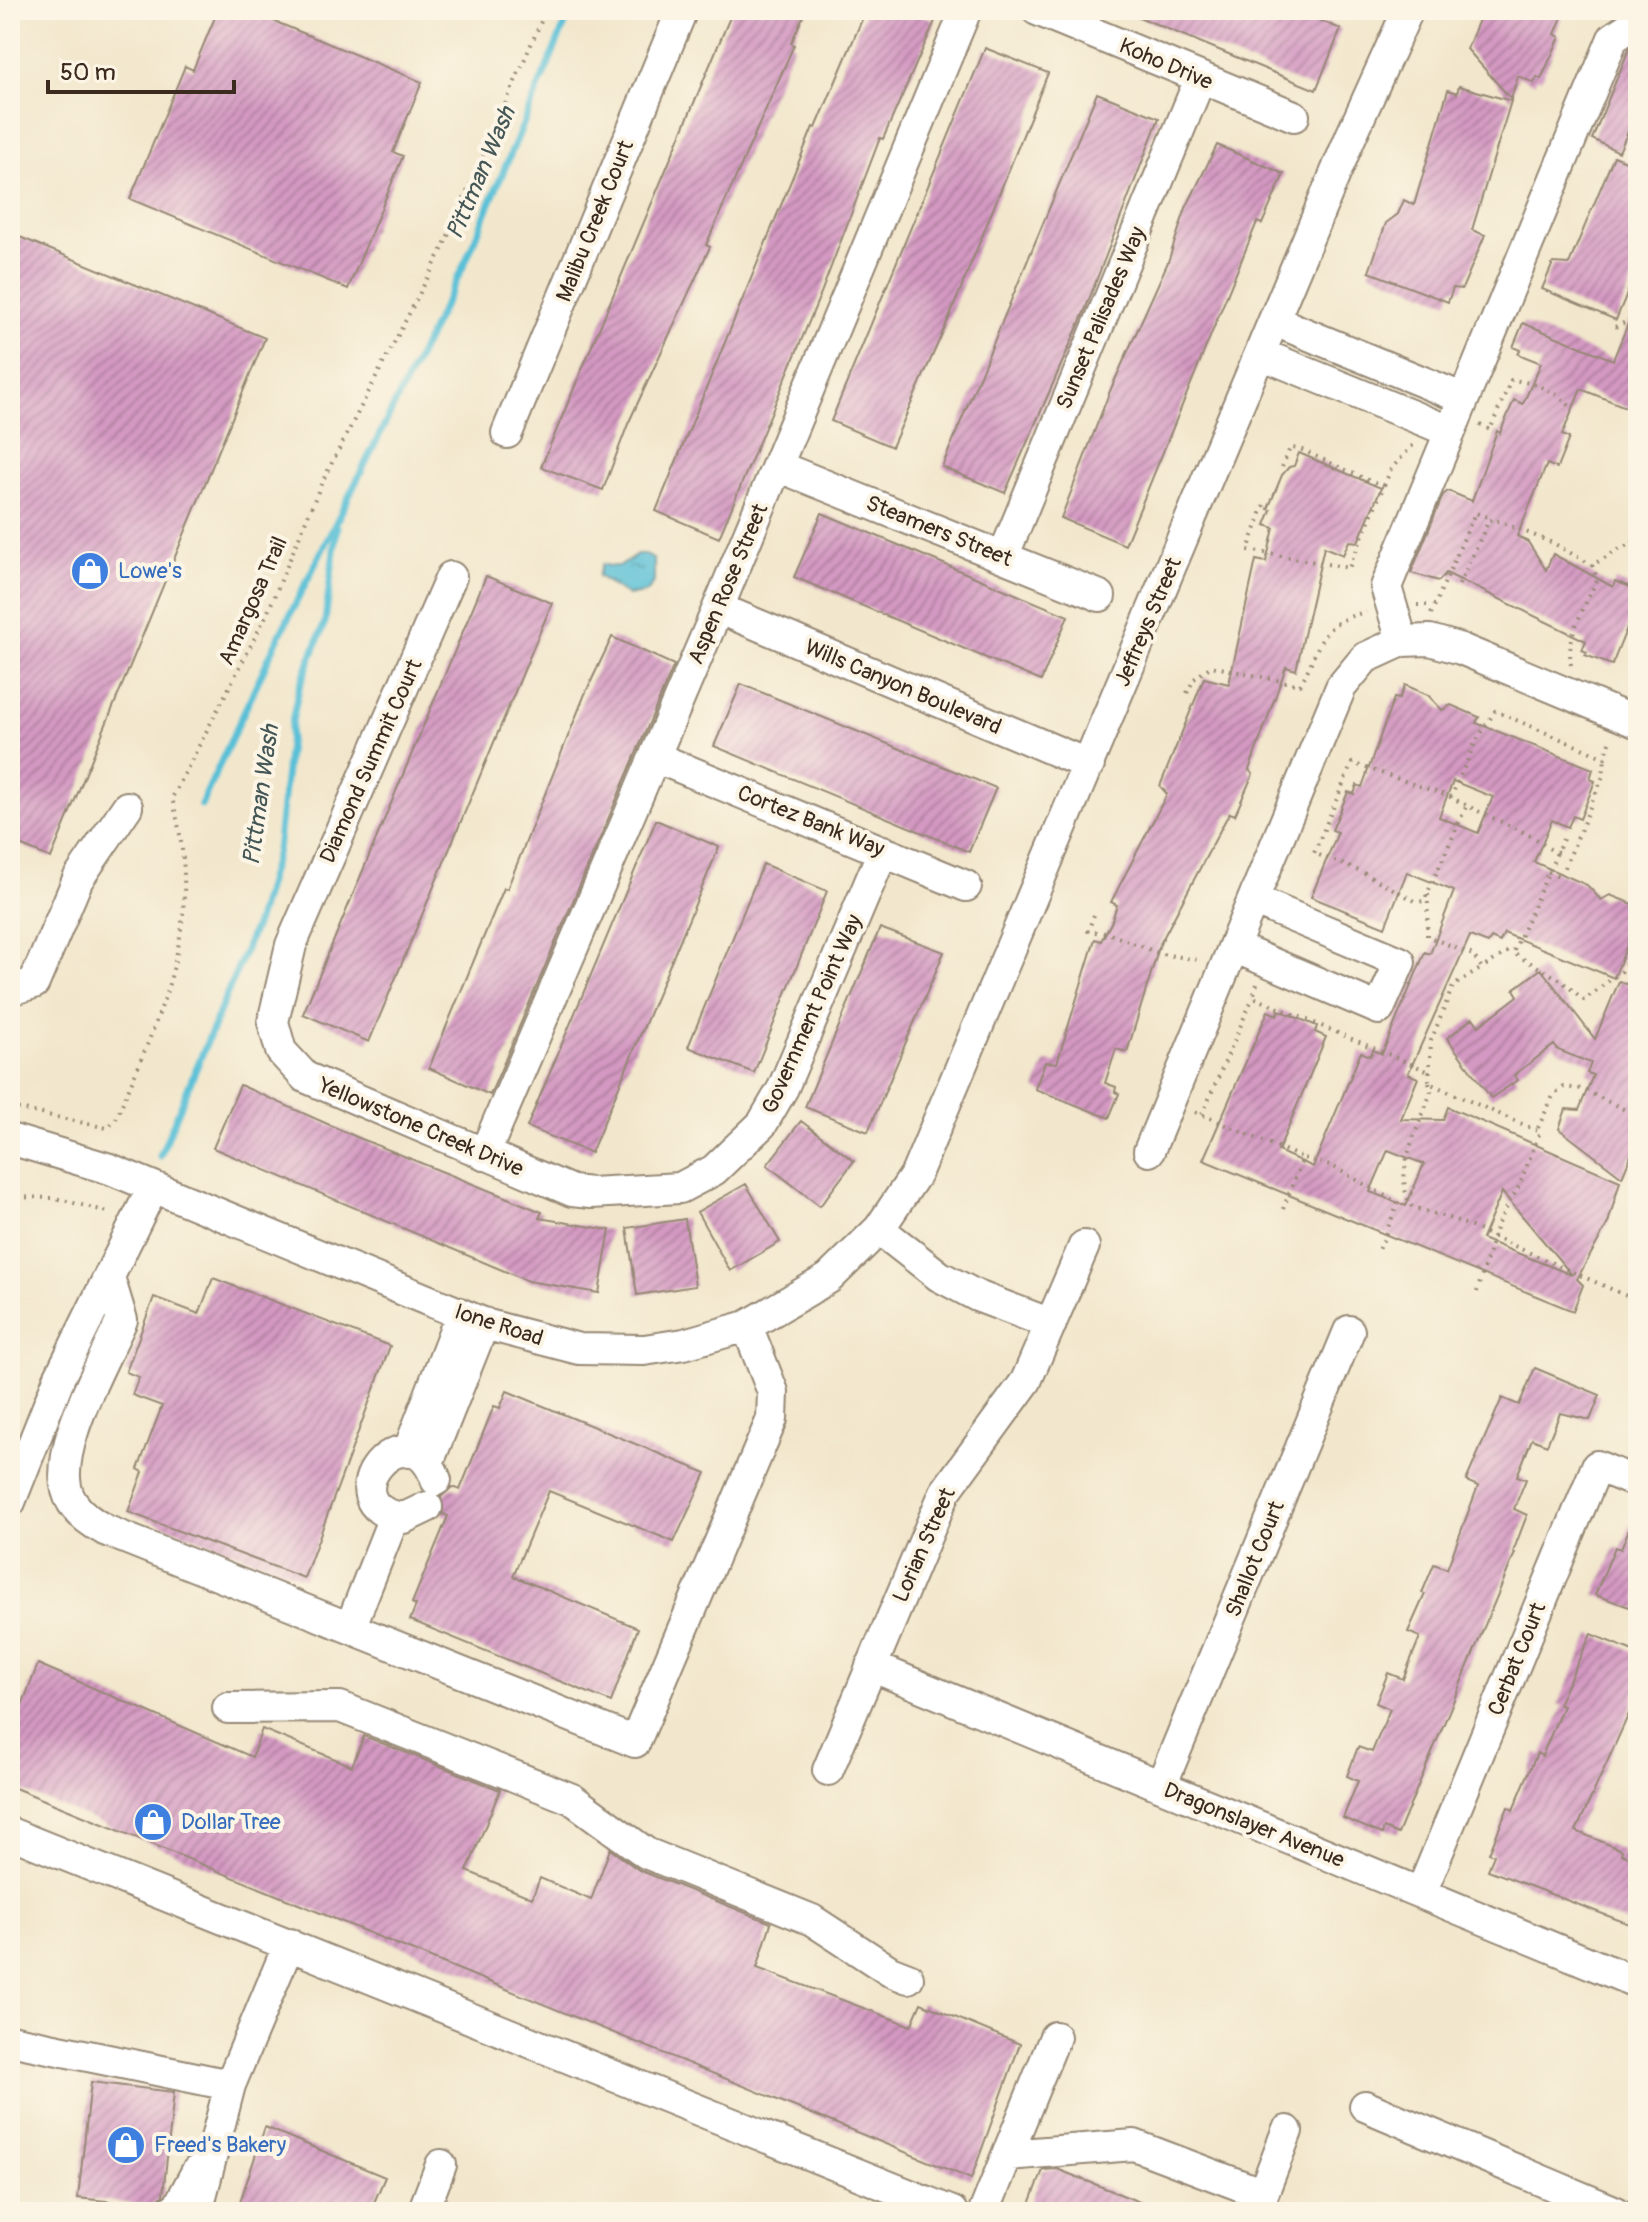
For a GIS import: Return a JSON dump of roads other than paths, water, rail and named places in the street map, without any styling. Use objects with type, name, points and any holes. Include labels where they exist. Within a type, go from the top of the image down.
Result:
[{"type":"street","name":"Malibu Creek Court","points":[[507,433],[682,10]]},
{"type":"street","name":"Aspen Rose Street","points":[[484,1155],[718,608],[966,10]]},
{"type":"street","name":"Koho Drive","points":[[1037,10],[1294,116]]},
{"type":"street","name":"Jeffreys Street","points":[[879,1229],[916,1174],[1408,10]]},
{"type":"street","points":[[1412,641],[1392,606],[1386,587],[1613,38],[1638,21]]},
{"type":"street","name":"Sunset Palisades Way","points":[[1003,557],[1200,79]]},
{"type":"street","points":[[1275,321],[1389,368],[1455,414]]},
{"type":"street","points":[[1261,354],[1375,400],[1455,414]]},
{"type":"street","points":[[1375,400],[1389,368]]},
{"type":"street","name":"Steamers Street","points":[[777,466],[1100,596]]},
{"type":"street","name":"Diamond Summit Court","points":[[291,945],[451,577]]},
{"type":"street","name":"Wills Canyon Boulevard","points":[[718,608],[1089,765]]},
{"type":"street","points":[[1149,1151],[1341,687],[1365,658],[1412,641],[1461,649],[1628,720]]},
{"type":"street","name":"Cortez Bank Way","points":[[655,757],[966,886]]},
{"type":"street","points":[[10,990],[34,983],[78,879],[127,807]]},
{"type":"street","name":"Government Point Way","points":[[680,1188],[714,1170],[762,1124],[783,1088],[883,851]]},
{"type":"street","points":[[1229,959],[1266,961],[1379,1009],[1400,962],[1253,900]]},
{"type":"street","name":"Yellowstone Creek Drive","points":[[291,945],[273,1022],[281,1051],[305,1077],[572,1191],[680,1188]]},
{"type":"street","name":"Ione Road","points":[[10,1139],[110,1169],[472,1319],[579,1349],[644,1350],[684,1344],[747,1326],[829,1278],[879,1229]]},
{"type":"street","points":[[10,1502],[60,1376],[153,1187]]},
{"type":"street","points":[[879,1229],[939,1276],[977,1296],[1051,1324]]},
{"type":"street","name":"Lorian Street","points":[[828,1770],[945,1492],[1026,1381],[1084,1246]]},
{"type":"street","points":[[109,1277],[123,1315],[68,1444],[65,1477],[70,1500],[87,1520],[105,1530],[635,1742],[772,1419],[773,1392],[747,1326]]},
{"type":"street","points":[[425,1475],[386,1455],[378,1462],[369,1482],[376,1504],[394,1517],[415,1516],[472,1319]]},
{"type":"street","name":"Shallot Court","points":[[1161,1786],[1349,1331]]},
{"type":"street","name":"Cerbat Court","points":[[1421,1893],[1597,1466],[1638,1483]]},
{"type":"street","points":[[350,1628],[394,1517]]},
{"type":"street","name":"Dragonslayer Avenue","points":[[871,1666],[1638,1983]]},
{"type":"street","points":[[228,1708],[340,1707],[572,1799],[646,1853],[812,1920],[890,1971],[908,1978]]},
{"type":"street","points":[[10,1833],[952,2212]]},
{"type":"street","points":[[197,2212],[230,2085],[289,1944]]},
{"type":"street","points":[[984,2212],[1055,2037]]},
{"type":"street","points":[[10,2040],[230,2085]]},
{"type":"street","points":[[1365,2106],[1616,2212]]},
{"type":"street","points":[[1007,2155],[1134,2145],[1260,2203],[1287,2131]]},
{"type":"street","points":[[170,2212],[189,2189],[217,2138]]},
{"type":"street","points":[[423,2212],[441,2165]]},
{"type":"water","points":[[637,554],[645,554],[654,560],[654,582],[647,592],[628,596],[598,576],[602,564],[621,565]]},
{"type":"waterway","name":"Pittman Wash","points":[[201,805],[272,651],[465,263],[571,10]]},
{"type":"waterway","name":"Pittman Wash","points":[[160,1156],[257,921],[277,851],[291,726],[299,688],[325,622],[337,527]]},
{"type":"place","name":"Lowe's","points":[[90,571]]},
{"type":"place","name":"Dollar Tree","points":[[153,1822]]},
{"type":"place","name":"Freed's Bakery","points":[[126,2145]]}]
